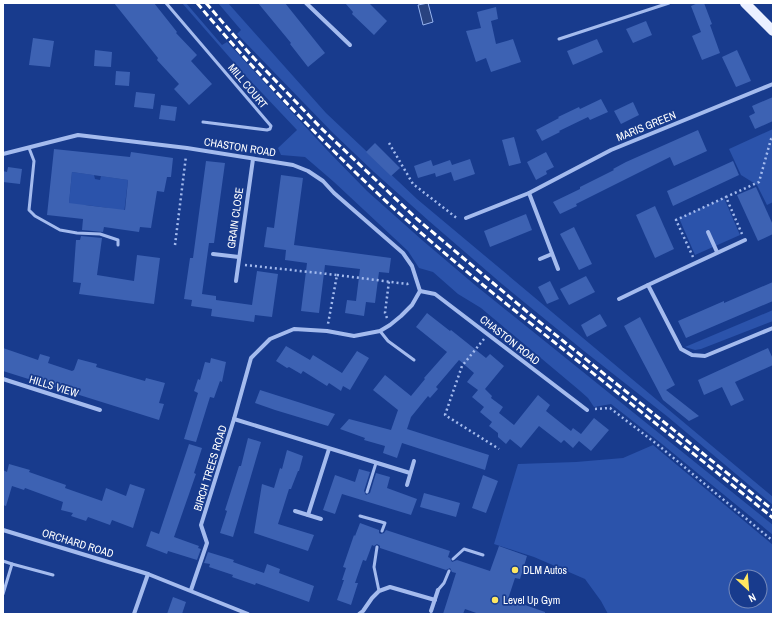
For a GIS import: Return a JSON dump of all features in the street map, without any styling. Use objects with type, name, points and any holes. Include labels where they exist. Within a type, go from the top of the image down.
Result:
[{"type":"main road","points":[[745,3],[773,31]]},
{"type":"street","points":[[306,3],[350,45]]},
{"type":"street","name":"MARIS GREEN","points":[[466,218],[529,193],[611,150],[773,84]]},
{"type":"street","name":"CHASTON ROAD","points":[[3,154],[78,135],[187,148],[253,158],[293,165],[308,171],[323,181],[334,193],[403,253],[412,266],[420,291],[435,294],[587,410]]},
{"type":"street","name":"GRAIN CLOSE","points":[[236,281],[253,158]]},
{"type":"street","points":[[529,193],[558,269]]},
{"type":"street","points":[[708,232],[717,252]]},
{"type":"street","points":[[619,299],[695,262],[745,240]]},
{"type":"street","points":[[213,254],[239,257]]},
{"type":"street","points":[[540,259],[552,254]]},
{"type":"street","points":[[648,285],[681,349],[692,355],[705,356],[773,328]]},
{"type":"street","points":[[327,331],[354,336],[380,331],[390,325],[412,305],[420,291]]},
{"type":"street","name":"BIRCH TREES ROAD","points":[[191,590],[208,543],[201,525],[234,419],[251,358],[270,339],[294,329],[327,331]]},
{"type":"street","name":"HILLS VIEW","points":[[3,379],[100,410]]},
{"type":"street","name":"BIRCH TREES ROAD","points":[[234,419],[410,473]]},
{"type":"street","points":[[308,515],[329,449]]},
{"type":"street","points":[[407,485],[414,461]]},
{"type":"street","points":[[295,511],[322,519]]},
{"type":"street","name":"ORCHARD ROAD","points":[[3,530],[148,574],[248,614]]},
{"type":"street","points":[[134,614],[148,574]]},
{"type":"street","points":[[359,614],[379,591],[390,587],[435,600]]},
{"type":"street","points":[[431,612],[438,590]]},
{"type":"lane","name":"MILL COURT","points":[[166,3],[271,126],[268,130],[266,130],[202,122]]},
{"type":"lane","points":[[559,39],[669,3]]},
{"type":"lane","points":[[29,148],[34,161],[29,210],[34,216],[60,230],[77,233],[100,234],[118,240],[118,245]]},
{"type":"lane","points":[[380,331],[388,341],[414,360]]},
{"type":"lane","points":[[367,492],[376,463]]},
{"type":"lane","points":[[360,516],[385,523],[382,531]]},
{"type":"lane","points":[[377,547],[374,567],[379,591]]},
{"type":"lane","points":[[453,559],[464,549],[483,555]]},
{"type":"lane","points":[[3,562],[53,575]]},
{"type":"lane","points":[[3,594],[12,564]]},
{"type":"lane","points":[[438,590],[444,583],[449,571]]},
{"type":"path","points":[[695,262],[676,220],[759,182],[771,139],[773,138]]},
{"type":"path","points":[[389,143],[413,184],[455,217],[459,219],[466,218]]},
{"type":"path","points":[[175,245],[187,148]]},
{"type":"path","points":[[726,197],[745,240]]},
{"type":"path","points":[[238,264],[407,284],[417,281]]},
{"type":"path","points":[[327,331],[337,275]]},
{"type":"path","points":[[389,281],[385,313],[390,325]]},
{"type":"path","points":[[488,334],[462,366],[445,415],[499,450]]},
{"type":"path","points":[[587,410],[610,408],[658,445],[773,541]]},
{"type":"shaded area","points":[[182,3],[186,3],[222,45],[227,42],[367,191],[475,285],[773,525],[773,535],[611,404],[594,407],[588,398],[579,390],[481,308],[458,294],[433,272],[419,268],[408,251],[305,157],[281,155],[278,148],[297,130],[245,75]]},
{"type":"shaded area","points":[[218,3],[228,3],[326,113],[417,199],[773,497],[773,505],[668,417],[502,284],[374,172],[333,133],[237,34],[241,30]]},
{"type":"shaded area","points":[[428,3],[433,22],[423,25],[418,5]]},
{"type":"shaded area","points":[[773,129],[773,202],[767,205],[757,185],[741,175],[729,149]]},
{"type":"shaded area","points":[[72,172],[94,175],[95,179],[100,180],[101,176],[128,180],[123,222],[108,208],[86,205],[68,213]]},
{"type":"shaded area","points":[[724,198],[740,235],[695,255],[679,218]]},
{"type":"shaded area","points":[[773,310],[773,321],[701,349],[695,350],[685,347]]},
{"type":"shaded area","points":[[653,445],[773,545],[773,614],[608,614],[601,601],[585,579],[534,557],[494,544],[518,464],[576,462],[623,458]]},
{"type":"building","points":[[114,3],[154,3],[177,32],[176,33],[197,55],[191,61],[212,84],[189,105],[174,89],[179,84],[157,60],[158,58]]},
{"type":"building","points":[[258,3],[285,3],[325,53],[308,67],[290,44],[291,43]]},
{"type":"building","points":[[345,3],[369,3],[387,21],[374,35],[352,14],[353,12]]},
{"type":"building","points":[[698,3],[704,3],[712,24],[710,25],[720,53],[702,60],[692,36],[701,32],[691,6]]},
{"type":"building","points":[[496,7],[498,19],[491,21],[496,44],[513,39],[521,62],[491,72],[486,58],[476,62],[466,31],[481,28],[477,12]]},
{"type":"building","points":[[646,21],[652,35],[633,43],[626,29]]},
{"type":"building","points":[[33,38],[54,41],[50,67],[29,65]]},
{"type":"building","points":[[597,39],[603,52],[573,65],[567,51]]},
{"type":"building","points":[[95,50],[112,52],[111,67],[94,66]]},
{"type":"building","points":[[737,50],[751,81],[736,87],[722,57]]},
{"type":"building","points":[[116,71],[130,72],[129,86],[115,85]]},
{"type":"building","points":[[136,92],[155,94],[153,109],[134,107]]},
{"type":"building","points":[[773,97],[773,121],[755,129],[749,116],[755,113],[752,106]]},
{"type":"building","points":[[601,99],[608,112],[590,120],[588,117],[542,141],[536,130],[559,118],[558,117]]},
{"type":"building","points":[[633,102],[639,115],[621,124],[614,111]]},
{"type":"building","points":[[161,105],[177,107],[175,121],[159,119]]},
{"type":"building","points":[[698,130],[707,151],[674,166],[670,157],[576,204],[577,206],[560,214],[553,202],[580,189],[580,187],[614,170],[613,169],[626,162]]},
{"type":"building","points":[[514,137],[521,163],[509,166],[502,140]]},
{"type":"building","points":[[375,143],[400,168],[391,176],[366,152]]},
{"type":"building","points":[[54,149],[130,157],[131,152],[173,158],[171,177],[167,177],[164,192],[157,191],[151,228],[140,227],[139,232],[104,227],[103,232],[82,230],[83,219],[47,215]],"holes":[[[72,172],[128,180],[125,210],[69,203]]]},
{"type":"building","points":[[546,152],[554,167],[546,171],[547,174],[536,180],[527,162]]},
{"type":"building","points":[[470,159],[475,174],[454,181],[451,172],[436,177],[435,173],[418,178],[414,166],[431,160],[433,166],[450,160],[452,165]]},
{"type":"building","points":[[206,161],[225,163],[214,243],[209,243],[202,294],[216,296],[216,300],[252,305],[257,271],[278,274],[272,317],[255,315],[254,322],[211,316],[212,309],[191,306],[192,300],[184,299],[190,258],[193,258]]},
{"type":"building","points":[[733,161],[739,175],[673,206],[667,191]]},
{"type":"building","points":[[8,167],[22,169],[20,184],[3,182],[3,171],[7,172]]},
{"type":"building","points":[[281,175],[303,178],[294,245],[391,258],[389,273],[379,272],[375,303],[366,302],[364,316],[345,313],[347,300],[356,301],[360,269],[325,265],[319,313],[301,311],[307,263],[285,260],[286,250],[264,247],[267,227],[274,228]]},
{"type":"building","points":[[756,187],[773,225],[773,234],[758,241],[737,195]]},
{"type":"building","points":[[655,206],[674,249],[655,258],[636,215]]},
{"type":"building","points":[[526,214],[532,230],[490,247],[484,231]]},
{"type":"building","points":[[574,227],[592,264],[579,270],[560,234]]},
{"type":"building","points":[[81,236],[102,238],[97,275],[134,281],[137,255],[160,258],[154,304],[79,294],[81,283],[73,282],[76,240],[80,240]]},
{"type":"building","points":[[586,276],[595,292],[569,305],[560,289]]},
{"type":"building","points":[[550,281],[559,299],[547,304],[538,287]]},
{"type":"building","points":[[773,282],[773,301],[686,338],[678,321]]},
{"type":"building","points":[[427,313],[486,358],[490,354],[504,366],[485,389],[492,396],[491,398],[503,407],[499,413],[514,425],[538,395],[550,405],[546,411],[571,431],[573,428],[581,434],[594,418],[609,430],[591,451],[579,441],[573,448],[564,440],[561,443],[539,426],[521,448],[510,439],[506,444],[498,437],[498,433],[489,426],[492,422],[480,412],[484,407],[472,397],[478,390],[467,382],[474,373],[459,360],[436,387],[438,389],[430,398],[428,396],[411,417],[407,429],[489,455],[485,470],[402,443],[397,458],[383,453],[385,446],[364,440],[365,438],[340,429],[349,419],[391,430],[398,410],[373,390],[385,375],[411,396],[425,379],[424,378],[447,352],[416,327]]},
{"type":"building","points":[[600,314],[607,326],[587,337],[581,325]]},
{"type":"building","points":[[640,317],[675,385],[666,390],[699,416],[689,421],[663,400],[624,326]]},
{"type":"building","points":[[286,346],[310,360],[313,355],[342,373],[357,351],[369,358],[350,390],[343,386],[341,391],[329,383],[327,386],[303,371],[301,374],[276,361]]},
{"type":"building","points":[[3,348],[38,360],[40,354],[50,357],[48,363],[72,371],[74,370],[78,359],[97,364],[96,367],[145,381],[146,378],[165,383],[159,403],[164,404],[159,420],[3,371]]},
{"type":"building","points":[[768,348],[773,359],[773,365],[735,382],[744,400],[731,406],[722,387],[704,395],[698,380]]},
{"type":"building","points":[[211,358],[226,362],[222,382],[220,381],[214,398],[210,397],[196,442],[184,439],[198,393],[194,391],[198,379],[200,380],[205,362],[210,363]]},
{"type":"building","points":[[260,390],[335,414],[328,426],[275,410],[255,403]]},
{"type":"building","points":[[248,438],[261,442],[233,537],[220,533],[227,511],[225,510],[239,466],[241,466]]},
{"type":"building","points":[[189,444],[202,448],[194,473],[196,474],[174,537],[199,546],[198,548],[201,549],[197,560],[168,551],[167,554],[146,546],[151,531],[159,534]]},
{"type":"building","points":[[287,450],[303,456],[299,471],[291,489],[289,489],[278,524],[314,535],[308,551],[254,533],[262,484],[274,488],[280,468],[282,469]]},
{"type":"building","points":[[9,464],[30,470],[29,472],[66,485],[65,488],[102,501],[106,488],[126,496],[130,484],[145,489],[133,528],[112,520],[110,525],[88,517],[86,521],[71,516],[73,513],[61,510],[63,502],[25,488],[24,490],[12,486],[6,506],[3,505],[3,470],[7,472]]},
{"type":"building","points":[[359,469],[370,472],[364,491],[366,495],[370,493],[376,473],[390,477],[387,488],[417,499],[411,515],[342,494],[335,514],[323,510],[335,475],[355,482]]},
{"type":"building","points":[[483,475],[498,481],[486,513],[472,508]]},
{"type":"building","points":[[424,493],[460,503],[456,517],[420,507]]},
{"type":"building","points":[[360,523],[379,530],[379,533],[381,534],[386,530],[450,551],[448,557],[452,562],[457,560],[490,571],[499,546],[527,556],[520,579],[515,578],[508,599],[545,612],[545,614],[479,614],[465,609],[463,614],[443,614],[456,573],[452,572],[450,568],[446,570],[380,548],[377,544],[374,546],[372,545],[366,561],[363,560],[355,583],[358,583],[351,605],[337,600],[344,580],[342,580],[346,568],[343,567],[354,535],[355,536]]},
{"type":"building","points":[[208,552],[234,560],[233,562],[264,573],[267,564],[280,569],[279,573],[314,586],[309,602],[256,583],[255,585],[232,577],[233,575],[209,567],[210,564],[204,563]]},
{"type":"building","points":[[173,597],[186,602],[182,614],[167,614]]},
{"type":"railway","points":[[197,3],[248,61],[327,145],[411,224],[494,294],[773,518]]},
{"type":"railway","points":[[206,3],[250,54],[321,128],[417,219],[531,315],[773,510]]},
{"type":"place","name":"DLM Autos","points":[[515,570]]},
{"type":"place","name":"Level Up Gym","points":[[495,600]]}]
